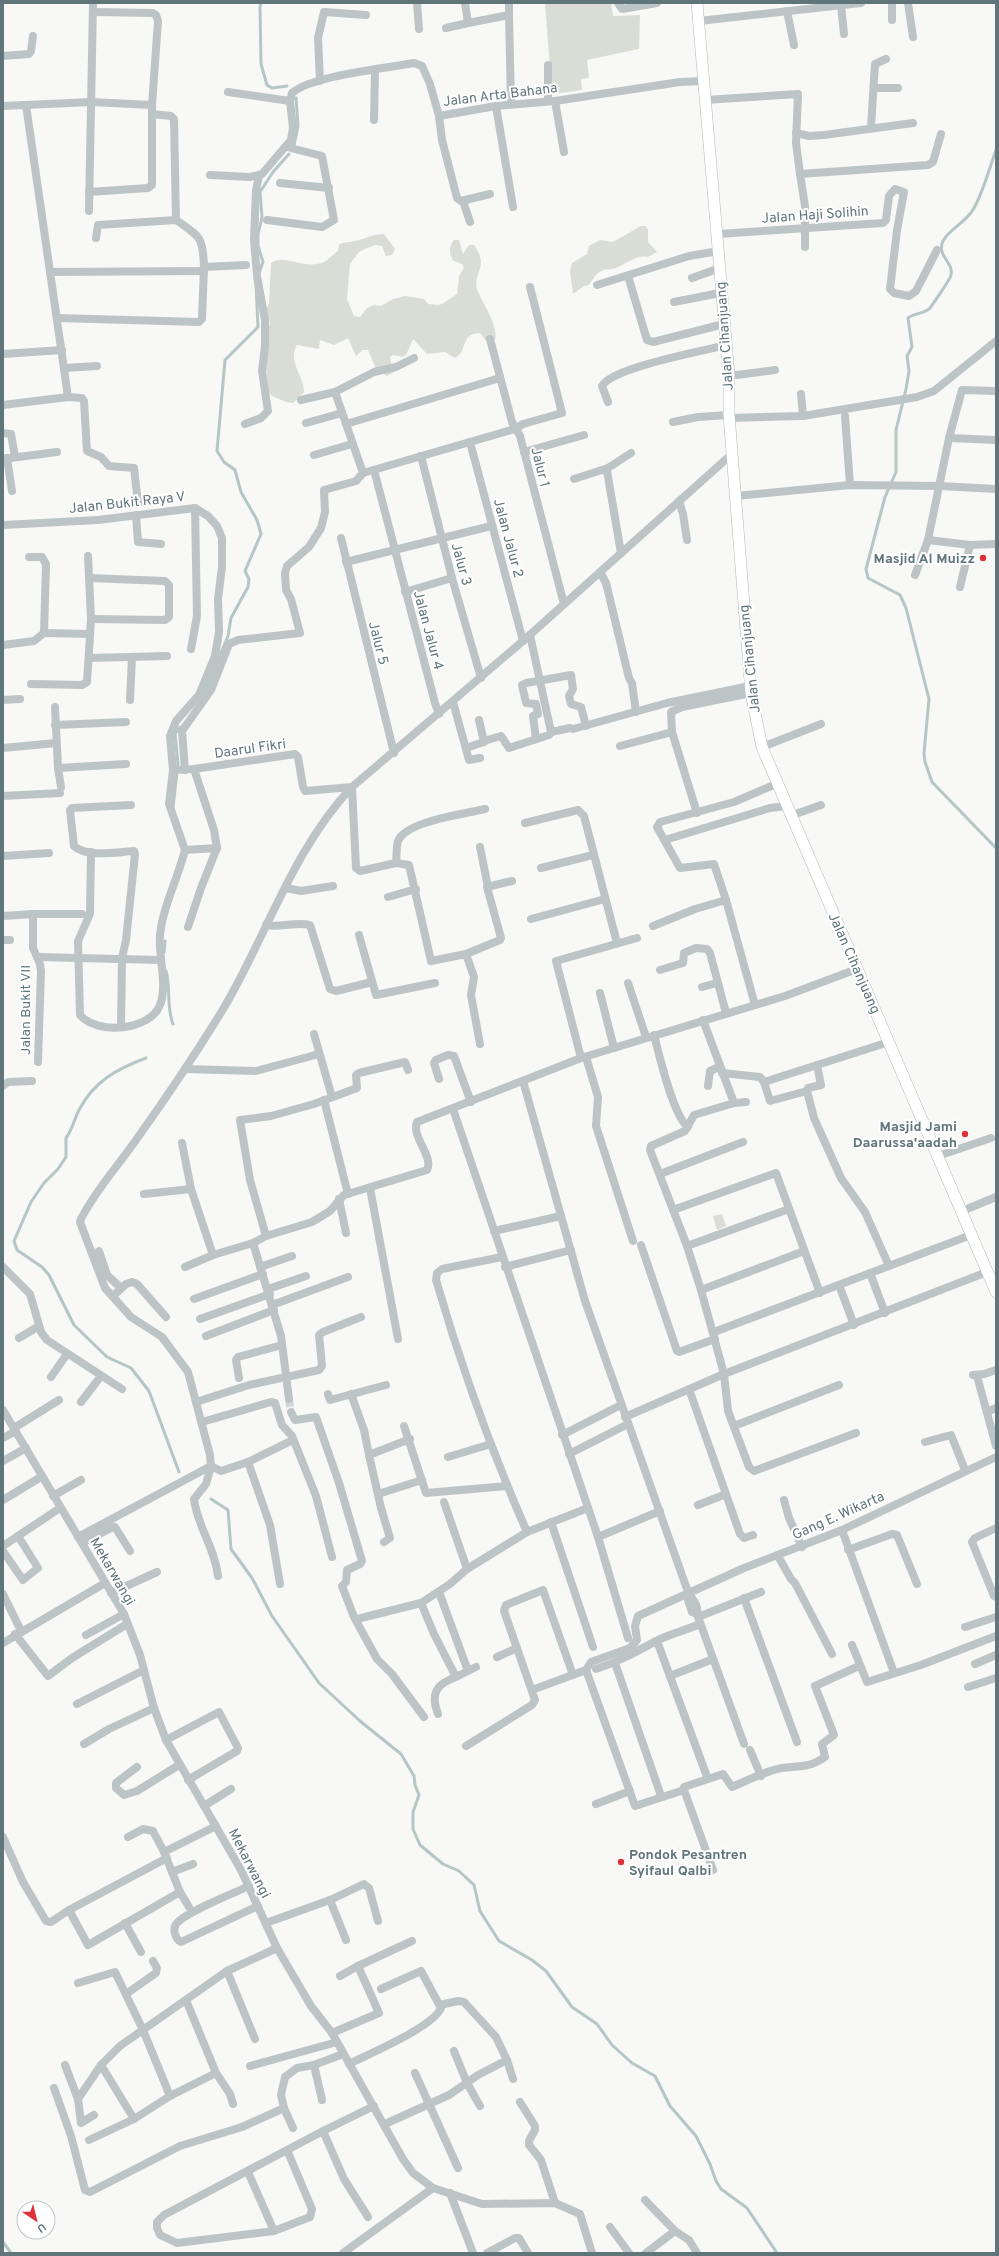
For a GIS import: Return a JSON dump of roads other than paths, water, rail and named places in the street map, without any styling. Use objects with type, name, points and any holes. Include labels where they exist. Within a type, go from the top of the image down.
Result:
[{"type":"main road","name":"Jalan Cihanjuang","points":[[697,3],[704,81],[704,100],[718,234],[720,292],[729,376],[729,416],[750,689],[762,747],[776,784],[962,1211],[986,1272],[996,1292]]},
{"type":"street","points":[[417,3],[419,29]]},
{"type":"street","points":[[465,3],[468,23]]},
{"type":"street","points":[[509,3],[511,104]]},
{"type":"street","points":[[618,3],[622,9],[657,3]]},
{"type":"street","points":[[698,21],[861,3]]},
{"type":"street","points":[[892,3],[892,20]]},
{"type":"street","points":[[908,3],[913,37]]},
{"type":"street","points":[[842,4],[844,34]]},
{"type":"street","points":[[89,192],[150,188],[156,15],[153,13],[93,6],[89,192],[89,211]]},
{"type":"street","points":[[788,11],[794,45]]},
{"type":"street","points":[[320,81],[317,55],[318,38],[324,12],[366,15]]},
{"type":"street","points":[[446,28],[509,15]]},
{"type":"street","points":[[3,56],[29,54],[31,51],[33,36]]},
{"type":"street","points":[[871,127],[875,64],[886,59]]},
{"type":"street","name":"Jalan Arta Bahana","points":[[290,101],[292,94],[296,90],[320,81],[414,64],[422,66],[430,84],[439,116],[511,104],[552,101],[680,82],[704,81]]},
{"type":"street","points":[[548,65],[552,101],[564,152]]},
{"type":"street","points":[[374,120],[375,70]]},
{"type":"street","points":[[874,88],[898,88]]},
{"type":"street","points":[[228,92],[290,101],[293,128],[291,140],[287,147],[259,176],[256,190],[254,240],[257,276],[265,320],[265,346],[262,371],[268,411],[261,418],[245,424]]},
{"type":"street","points":[[704,100],[798,94],[796,133],[800,174],[806,206],[805,247]]},
{"type":"street","points":[[3,106],[91,102],[152,105]]},
{"type":"street","points":[[26,105],[68,397]]},
{"type":"street","points":[[496,106],[513,207]]},
{"type":"street","points":[[152,114],[171,116],[174,119],[176,220]]},
{"type":"street","points":[[439,116],[452,182],[457,198],[463,200],[490,194]]},
{"type":"street","points":[[796,133],[809,136],[824,135],[871,127],[913,123]]},
{"type":"street","points":[[800,174],[928,166],[932,162],[941,134]]},
{"type":"street","points":[[267,220],[322,227],[334,220],[322,156],[287,147]]},
{"type":"street","points":[[210,175],[259,176]]},
{"type":"street","points":[[280,183],[329,188]]},
{"type":"street","name":"Jalan Haji Solihin","points":[[718,234],[883,223],[886,220],[889,196],[895,189],[904,192],[897,230],[890,289],[894,293],[908,296],[916,291],[937,250]]},
{"type":"street","points":[[463,200],[470,222]]},
{"type":"street","points":[[57,318],[199,322],[202,319],[204,269],[203,245],[199,238],[176,220],[98,225],[96,238]]},
{"type":"street","points":[[597,285],[689,256],[719,251]]},
{"type":"street","points":[[50,272],[204,269],[246,265]]},
{"type":"street","points":[[692,278],[720,268]]},
{"type":"street","points":[[628,276],[647,340],[653,342],[724,324]]},
{"type":"street","points":[[188,927],[201,888],[217,848],[214,830],[194,769],[179,770],[182,731],[211,690],[229,644],[238,640],[300,633],[291,599],[286,590],[284,573],[287,566],[309,547],[321,528],[325,512],[324,490],[356,481],[363,473],[515,429],[523,424],[562,413],[530,287]]},
{"type":"street","points":[[674,302],[720,292]]},
{"type":"street","name":"Jalur 1","points":[[490,339],[515,429],[520,436],[564,604]]},
{"type":"street","points":[[673,422],[698,416],[802,416],[917,397],[934,391],[996,341]]},
{"type":"street","points":[[608,402],[602,386],[604,382],[624,370],[725,345]]},
{"type":"street","points":[[3,354],[62,350]]},
{"type":"street","points":[[301,400],[335,392],[374,372],[396,367],[414,358]]},
{"type":"street","points":[[64,368],[97,366]]},
{"type":"street","points":[[729,376],[775,370]]},
{"type":"street","points":[[346,424],[500,378]]},
{"type":"street","points":[[915,575],[928,540],[949,438],[962,390],[996,391]]},
{"type":"street","points":[[335,392],[363,473]]},
{"type":"street","points":[[801,394],[802,416]]},
{"type":"street","points":[[3,405],[68,397],[82,398],[84,401],[88,452],[101,457],[109,466],[134,468],[138,503]]},
{"type":"street","points":[[306,423],[342,413]]},
{"type":"street","points":[[845,416],[850,486]]},
{"type":"street","points":[[3,433],[11,434],[8,458],[12,491]]},
{"type":"street","points":[[524,452],[584,435]]},
{"type":"street","points":[[949,438],[996,440]]},
{"type":"street","name":"Jalan Jalur 2","points":[[470,442],[523,641]]},
{"type":"street","points":[[314,455],[352,444]]},
{"type":"street","points":[[8,458],[57,452]]},
{"type":"street","points":[[574,479],[608,468],[631,453]]},
{"type":"street","points":[[218,1576],[216,1564],[197,1519],[194,1499],[206,1484],[210,1466],[210,1455],[188,1372],[162,1337],[132,1317],[105,1288],[80,1222],[81,1219],[185,1069],[235,987],[286,888],[327,817],[352,787],[481,678],[733,453]]},
{"type":"street","name":"Jalur 3","points":[[421,456],[452,578],[481,678]]},
{"type":"street","points":[[608,468],[621,553]]},
{"type":"street","name":"Jalan Jalur 4","points":[[374,470],[394,551],[439,714]]},
{"type":"street","points":[[736,496],[850,486],[940,486],[996,489]]},
{"type":"street","points":[[679,501],[683,514],[687,540]]},
{"type":"street","points":[[191,649],[197,616],[194,508]]},
{"type":"street","name":"Jalan Bukit Raya V","points":[[3,525],[98,520],[194,508],[208,516],[217,526],[222,538],[218,598],[220,632],[215,656],[198,695],[176,721],[171,730],[179,770],[170,804],[190,850]]},
{"type":"street","points":[[136,515],[138,542],[162,544]]},
{"type":"street","points":[[346,562],[492,526]]},
{"type":"street","name":"Jalur 5","points":[[341,538],[394,753]]},
{"type":"street","points":[[928,540],[970,545],[996,544]]},
{"type":"street","points":[[960,587],[970,545]]},
{"type":"street","points":[[31,684],[85,684],[89,658],[91,619],[88,556]]},
{"type":"street","points":[[29,557],[42,557],[46,564],[44,633]]},
{"type":"street","points":[[600,572],[606,583],[629,678],[632,684],[636,712]]},
{"type":"street","points":[[89,578],[165,581],[169,585],[169,617],[165,620],[91,619]]},
{"type":"street","points":[[405,592],[452,578]]},
{"type":"street","points":[[3,645],[34,641],[44,633],[90,634]]},
{"type":"street","points":[[530,635],[551,732]]},
{"type":"street","points":[[89,658],[167,656]]},
{"type":"street","points":[[130,700],[132,657]]},
{"type":"street","points":[[536,738],[533,716],[538,714],[536,704],[526,703],[522,685],[571,676],[573,689],[569,696],[571,704],[581,707],[586,726]]},
{"type":"street","points":[[466,748],[501,736],[509,748],[551,734],[551,732],[586,726],[636,712],[750,689]]},
{"type":"street","points":[[697,812],[672,732],[670,714],[674,710],[750,689]]},
{"type":"street","points":[[3,700],[20,699]]},
{"type":"street","points":[[453,702],[470,761],[480,758]]},
{"type":"street","points":[[3,796],[61,790],[56,743],[55,707]]},
{"type":"street","points":[[479,720],[484,741]]},
{"type":"street","points":[[55,725],[126,722]]},
{"type":"street","points":[[762,747],[821,724]]},
{"type":"street","points":[[620,746],[672,732]]},
{"type":"street","points":[[3,748],[56,743]]},
{"type":"street","name":"Daarul Fikri","points":[[194,769],[295,754],[298,757],[305,791],[352,787]]},
{"type":"street","points":[[58,768],[126,764]]},
{"type":"street","points":[[755,1005],[726,900],[714,864],[680,869],[657,827],[660,822],[734,802],[776,784]]},
{"type":"street","points":[[352,787],[356,868],[358,871],[364,871],[396,863],[409,865],[416,889],[430,960],[466,954],[498,942],[502,938],[488,887],[480,847]]},
{"type":"street","points":[[121,1027],[122,958],[126,940],[135,854],[134,851],[91,852],[80,850],[74,846],[71,808],[131,805]]},
{"type":"street","points":[[790,816],[821,805]]},
{"type":"street","points":[[665,840],[770,808],[786,806]]},
{"type":"street","points":[[396,863],[398,841],[403,834],[416,826],[484,809]]},
{"type":"street","points":[[525,823],[578,810],[584,816],[617,943]]},
{"type":"street","points":[[91,852],[90,914],[78,941],[80,1015],[85,1021],[96,1026],[121,1027],[144,1023],[156,1011],[160,1004],[162,991],[160,934],[190,850],[217,848]]},
{"type":"street","points":[[3,856],[49,853]]},
{"type":"street","points":[[541,868],[593,855]]},
{"type":"street","points":[[488,887],[512,881]]},
{"type":"street","points":[[286,888],[300,891],[333,886]]},
{"type":"street","points":[[388,897],[416,889]]},
{"type":"street","points":[[531,919],[605,899]]},
{"type":"street","points":[[653,926],[695,909],[726,900]]},
{"type":"street","points":[[3,916],[31,914],[82,914]]},
{"type":"street","name":"Jalan Bukit VII","points":[[31,914],[33,948],[38,957],[41,971],[38,1062]]},
{"type":"street","points":[[266,925],[274,927],[305,924],[310,925],[330,989],[336,991],[372,982]]},
{"type":"street","points":[[359,935],[377,996],[435,983]]},
{"type":"street","points":[[633,1241],[596,1126],[598,1097],[584,1057],[556,961],[636,938]]},
{"type":"street","points":[[660,970],[683,963],[684,953],[703,948],[707,949],[710,954],[726,1014]]},
{"type":"street","points":[[466,954],[474,977],[471,995],[480,1044]]},
{"type":"street","points":[[38,957],[160,960]]},
{"type":"street","points":[[185,1267],[253,1243],[266,1236],[312,1222],[330,1211],[339,1199],[348,1194],[428,1169],[428,1164],[416,1128],[417,1122],[584,1057],[785,996],[857,969]]},
{"type":"street","points":[[628,983],[650,1036],[683,1124],[688,1127]]},
{"type":"street","points":[[702,987],[717,983]]},
{"type":"street","points":[[600,993],[614,1048]]},
{"type":"street","points":[[703,1020],[734,1103]]},
{"type":"street","points":[[314,1034],[332,1097]]},
{"type":"street","points":[[764,1082],[889,1042]]},
{"type":"street","points":[[185,1069],[256,1071],[319,1054]]},
{"type":"street","points":[[439,1079],[434,1063],[436,1060],[448,1055],[454,1056],[471,1102]]},
{"type":"street","points":[[266,1236],[250,1180],[240,1120],[271,1116],[357,1088],[356,1075],[359,1073],[405,1062],[408,1070]]},
{"type":"street","points":[[708,1086],[710,1071],[721,1070],[760,1077],[764,1082],[772,1102],[807,1091],[808,1088],[822,1084],[817,1065]]},
{"type":"street","points":[[3,1086],[8,1082],[32,1081]]},
{"type":"street","points":[[523,1081],[585,1301],[689,1593],[695,1603],[698,1618],[713,1659],[747,1747],[761,1776]]},
{"type":"street","points":[[807,1091],[814,1118],[841,1178],[865,1212],[889,1266]]},
{"type":"street","points":[[324,1100],[348,1194]]},
{"type":"street","points":[[746,1102],[734,1103],[694,1115],[685,1131],[651,1146],[650,1150],[687,1246],[701,1290],[724,1374],[728,1411],[749,1467],[754,1471],[856,1433]]},
{"type":"street","points":[[453,1109],[505,1267],[598,1537],[628,1638]]},
{"type":"street","points":[[938,1156],[991,1138]]},
{"type":"street","points":[[660,1174],[743,1142]]},
{"type":"street","points":[[182,1143],[191,1189],[213,1256]]},
{"type":"street","points":[[673,1210],[773,1172],[777,1174],[820,1293]]},
{"type":"street","points":[[370,1188],[398,1339]]},
{"type":"street","points":[[144,1194],[191,1189]]},
{"type":"street","points":[[962,1211],[996,1197]]},
{"type":"street","points":[[339,1199],[346,1233]]},
{"type":"street","points":[[687,1246],[790,1210]]},
{"type":"street","points":[[494,1231],[561,1216]]},
{"type":"street","points":[[641,1245],[677,1351],[680,1352],[714,1335],[870,1273],[971,1235]]},
{"type":"street","points":[[253,1243],[269,1291],[282,1345],[289,1399]]},
{"type":"street","points":[[505,1267],[571,1250]]},
{"type":"street","points":[[99,1251],[107,1275],[121,1288]]},
{"type":"street","points":[[701,1290],[804,1251]]},
{"type":"street","points":[[194,1299],[292,1256]]},
{"type":"street","points":[[502,1257],[442,1269],[437,1272],[436,1280],[456,1346],[491,1444],[527,1532]]},
{"type":"street","points":[[3,1267],[30,1294],[39,1326],[47,1340],[122,1389]]},
{"type":"street","points":[[569,1454],[627,1420],[689,1389],[986,1272]]},
{"type":"street","points":[[870,1273],[885,1313]]},
{"type":"street","points":[[200,1319],[306,1276]]},
{"type":"street","points":[[206,1336],[348,1277]]},
{"type":"street","points":[[113,1296],[121,1288],[132,1282],[137,1284],[166,1317]]},
{"type":"street","points":[[840,1286],[854,1325]]},
{"type":"street","points":[[196,1402],[248,1385],[319,1370],[322,1366],[319,1335],[361,1317]]},
{"type":"street","points":[[19,1338],[39,1326]]},
{"type":"street","points":[[239,1378],[236,1360],[238,1357],[282,1345]]},
{"type":"street","points":[[51,1377],[67,1354]]},
{"type":"street","points":[[996,1370],[975,1375],[996,1446]]},
{"type":"street","points":[[81,1402],[101,1376]]},
{"type":"street","points":[[328,1394],[330,1400],[386,1385]]},
{"type":"street","points":[[734,1426],[839,1385]]},
{"type":"street","points":[[689,1389],[740,1534],[744,1538],[753,1535]]},
{"type":"street","points":[[351,1394],[364,1430],[378,1494],[390,1538],[384,1542]]},
{"type":"street","points":[[3,1438],[59,1400]]},
{"type":"street","points":[[202,1422],[271,1402],[275,1403],[282,1425],[293,1440],[316,1496],[332,1557]]},
{"type":"street","points":[[562,1435],[621,1405]]},
{"type":"street","points":[[987,1412],[996,1408]]},
{"type":"street","name":"Mekarwangi","points":[[3,1410],[26,1448],[41,1477],[124,1614],[144,1670],[154,1708],[166,1740],[179,1765],[250,1886],[277,1948],[311,2006],[332,2033],[385,2124],[403,2159],[413,2172],[433,2188],[482,2204],[554,2203],[580,2214],[592,2253]]},
{"type":"street","points":[[291,1412],[295,1420],[316,1417],[339,1483],[362,1561],[360,1564],[348,1570],[346,1582],[342,1586],[354,1617],[377,1659],[392,1674],[424,1718]]},
{"type":"street","points":[[404,1426],[410,1439],[426,1493],[507,1486]]},
{"type":"street","points":[[925,1442],[951,1434],[965,1470]]},
{"type":"street","points":[[369,1455],[410,1439]]},
{"type":"street","points":[[210,1466],[221,1471],[248,1462],[293,1440]]},
{"type":"street","points":[[448,1457],[491,1444]]},
{"type":"street","points":[[3,1462],[26,1448]]},
{"type":"street","name":"Gang E. Wikarta","points":[[586,1670],[591,1662],[634,1645],[637,1640],[636,1626],[638,1616],[689,1593],[842,1530],[996,1456]]},
{"type":"street","points":[[248,1462],[270,1525],[280,1584]]},
{"type":"street","points":[[80,1540],[210,1466]]},
{"type":"street","points":[[3,1500],[41,1477]]},
{"type":"street","points":[[53,1496],[81,1480]]},
{"type":"street","points":[[378,1494],[422,1480]]},
{"type":"street","points":[[698,1505],[726,1494]]},
{"type":"street","points":[[784,1500],[789,1518],[802,1547]]},
{"type":"street","points":[[444,1502],[467,1569]]},
{"type":"street","points":[[18,1536],[38,1568],[26,1579],[22,1579],[3,1551],[18,1536],[60,1508]]},
{"type":"street","points":[[361,1618],[421,1603],[439,1592],[467,1569],[527,1532],[588,1508]]},
{"type":"street","points":[[598,1537],[660,1511]]},
{"type":"street","points":[[551,1522],[593,1647]]},
{"type":"street","points":[[80,1540],[116,1527],[130,1551]]},
{"type":"street","points":[[996,1528],[975,1538],[972,1542],[994,1596],[996,1597]]},
{"type":"street","points":[[842,1530],[848,1550],[893,1670]]},
{"type":"street","points":[[848,1550],[892,1534],[896,1535],[917,1584]]},
{"type":"street","points":[[778,1556],[791,1580],[795,1583],[832,1654]]},
{"type":"street","points":[[111,1593],[157,1572]]},
{"type":"street","points":[[3,1643],[18,1632],[105,1583]]},
{"type":"street","points":[[466,1746],[532,1705],[535,1700],[504,1608],[506,1605],[542,1590],[573,1675]]},
{"type":"street","points":[[438,1714],[434,1705],[438,1688],[444,1681],[472,1669],[439,1592]]},
{"type":"street","points":[[596,1669],[615,1663],[639,1652],[698,1618],[761,1592]]},
{"type":"street","points":[[3,1594],[18,1632],[48,1676],[72,1658],[127,1624]]},
{"type":"street","points":[[744,1598],[797,1742]]},
{"type":"street","points":[[421,1603],[434,1634],[456,1677]]},
{"type":"street","points":[[86,1635],[124,1614]]},
{"type":"street","points":[[966,1627],[996,1617]]},
{"type":"street","points":[[852,1645],[859,1666],[868,1682],[871,1682],[996,1636]]},
{"type":"street","points":[[657,1641],[706,1774]]},
{"type":"street","points":[[497,1657],[517,1648]]},
{"type":"street","points":[[975,1664],[996,1655]]},
{"type":"street","points":[[670,1676],[713,1659]]},
{"type":"street","points":[[615,1663],[660,1793]]},
{"type":"street","points":[[532,1690],[586,1670],[635,1806],[684,1790],[684,1787],[723,1774],[732,1787],[784,1768],[794,1766],[802,1768],[814,1764],[825,1757],[822,1744],[834,1735],[816,1686],[859,1666]]},
{"type":"street","points":[[77,1704],[144,1670]]},
{"type":"street","points":[[968,1687],[996,1678]]},
{"type":"street","points":[[84,1744],[109,1729],[154,1708]]},
{"type":"street","points":[[166,1740],[219,1712],[238,1748],[237,1751],[188,1780]]},
{"type":"street","points":[[137,1767],[116,1783],[116,1788],[124,1796],[137,1791],[179,1765]]},
{"type":"street","points":[[204,1806],[231,1789]]},
{"type":"street","points":[[684,1790],[713,1870]]},
{"type":"street","points":[[596,1804],[630,1791]]},
{"type":"street","points":[[3,1837],[5,1847],[23,1882],[46,1921],[51,1922],[69,1910],[216,1826]]},
{"type":"street","points":[[128,1837],[143,1829],[153,1831],[165,1855],[180,1892],[189,1907]]},
{"type":"street","points":[[172,1872],[193,1864]]},
{"type":"street","points":[[266,1923],[330,1900],[364,1884],[369,1888],[378,1921]]},
{"type":"street","points":[[250,1886],[193,1912],[177,1923],[174,1927],[176,1938],[181,1942],[258,1906]]},
{"type":"street","points":[[69,1910],[88,1945],[180,1892]]},
{"type":"street","points":[[330,1900],[346,1940]]},
{"type":"street","points":[[125,1923],[141,1952]]},
{"type":"street","points":[[340,1976],[412,1941]]},
{"type":"street","points":[[78,2099],[101,2065],[120,2046],[227,1971],[277,1948]]},
{"type":"street","points":[[126,1994],[156,1972],[157,1968],[153,1960]]},
{"type":"street","points":[[332,2033],[379,2013],[358,1966]]},
{"type":"street","points":[[227,1971],[256,2039]]},
{"type":"street","points":[[349,2064],[420,2027],[439,2013],[440,2005],[421,1971],[381,1989]]},
{"type":"street","points":[[78,1983],[116,1972],[143,2030],[170,2096]]},
{"type":"street","points":[[186,2000],[216,2073],[230,2094],[233,2104]]},
{"type":"street","points":[[440,2005],[458,2001],[464,2002],[496,2037],[507,2060],[513,2079]]},
{"type":"street","points":[[250,2066],[337,2042]]},
{"type":"street","points":[[454,2051],[467,2083],[480,2106]]},
{"type":"street","points":[[293,2128],[284,2108],[281,2095],[285,2077],[297,2068],[314,2065],[343,2054]]},
{"type":"street","points":[[385,2124],[454,2092],[507,2060]]},
{"type":"street","points":[[65,2065],[78,2099],[81,2123],[94,2115]]},
{"type":"street","points":[[101,2065],[134,2119]]},
{"type":"street","points":[[314,2065],[322,2100]]},
{"type":"street","points":[[89,2140],[134,2119],[170,2096],[216,2073]]},
{"type":"street","points":[[415,2073],[428,2105],[458,2168]]},
{"type":"street","points":[[54,2088],[71,2136],[86,2190],[90,2192],[180,2146],[242,2127],[284,2108]]},
{"type":"street","points":[[520,2102],[535,2126],[535,2130],[529,2141],[529,2145],[541,2160],[554,2203]]},
{"type":"street","points":[[287,2150],[312,2212],[306,2219],[274,2231],[177,2243],[166,2239],[157,2228],[157,2222],[164,2215],[248,2172],[287,2150],[323,2131],[374,2106]]},
{"type":"street","points":[[323,2131],[344,2179],[368,2217]]},
{"type":"street","points":[[248,2172],[274,2231]]},
{"type":"street","points":[[343,2253],[433,2188]]},
{"type":"street","points":[[450,2193],[473,2253]]},
{"type":"street","points":[[645,2200],[675,2231],[689,2240],[697,2253]]},
{"type":"street","points":[[610,2227],[629,2253]]},
{"type":"street","points":[[646,2253],[675,2231]]},
{"type":"street","points":[[488,2253],[504,2242],[518,2238],[528,2253]]},
{"type":"waterway","points":[[261,3],[261,64],[267,85],[272,88],[287,86]]},
{"type":"waterway","points":[[294,145],[298,126],[296,98]]},
{"type":"waterway","points":[[996,150],[984,187],[974,208],[971,213],[946,236],[941,246],[943,255],[950,266],[950,277],[928,310],[908,318],[912,347],[907,356],[909,371],[896,430],[896,472],[885,497],[866,569],[868,578],[900,595],[906,608],[929,699],[924,753],[925,762],[932,782],[996,848]]},
{"type":"waterway","points":[[259,273],[263,262],[258,246],[258,234],[262,217],[260,192],[273,172],[289,154]]},
{"type":"waterway","points":[[204,693],[228,636],[231,618],[248,587],[249,579],[245,571],[261,534],[257,520],[241,492],[235,470],[224,462],[217,451],[225,360],[258,327],[256,284]]},
{"type":"waterway","points":[[173,807],[178,764],[175,734],[180,727]]},
{"type":"waterway","points":[[164,952],[165,941]]},
{"type":"waterway","points":[[166,971],[170,1011],[173,1024]]},
{"type":"waterway","points":[[146,1058],[107,1077],[85,1100],[66,1138],[66,1157],[58,1169],[44,1183],[31,1202],[14,1241],[17,1250],[42,1267],[49,1275],[74,1325],[107,1357],[131,1368],[149,1391],[179,1472]]},
{"type":"waterway","points":[[211,1499],[228,1510],[231,1549],[252,1578],[272,1616],[319,1683],[360,1721],[401,1754],[414,1776],[415,1785],[419,1795],[413,1812],[413,1829],[420,1845],[443,1864],[459,1871],[474,1885],[480,1911],[499,1941],[532,1960],[546,1971],[572,2007],[597,2024],[612,2045],[632,2063],[655,2076],[670,2106],[696,2136],[721,2189],[747,2208],[777,2253]]},
{"type":"waterway","points":[[3,2242],[11,2253]]},
{"type":"tunnel","points":[[289,1399],[291,1412]]},
{"type":"place","name":"Masjid Al Muizz","points":[[983,558]]},
{"type":"place","name":"Masjid Jami Daarussa'aadah","points":[[965,1134]]},
{"type":"place","name":"Pondok Pesantren Syifaul Qalbi","points":[[621,1862]]}]
